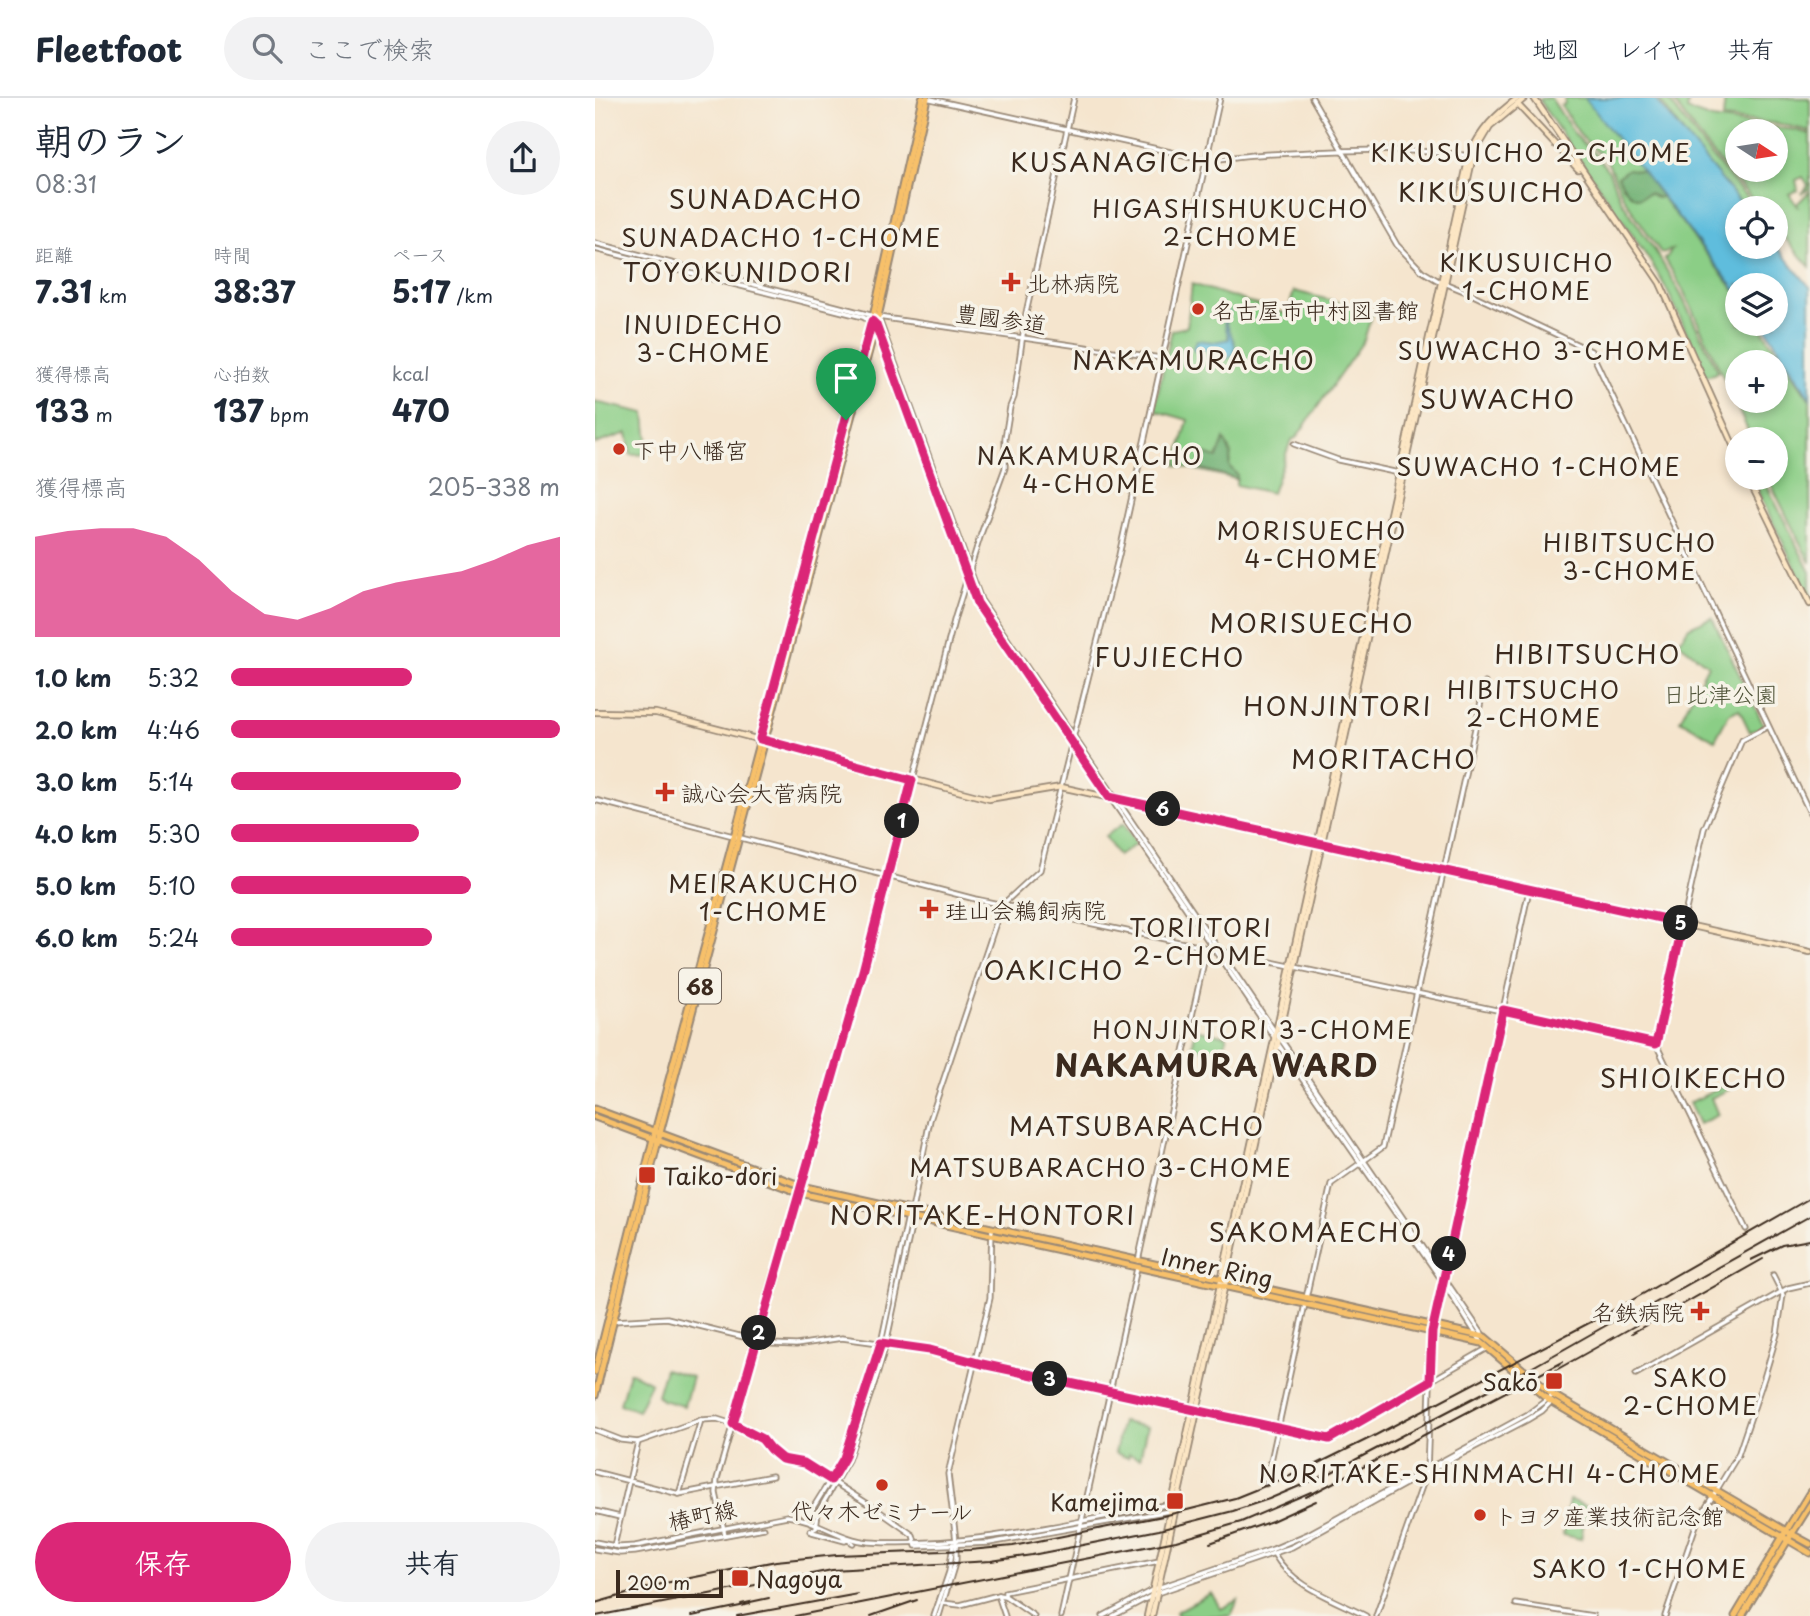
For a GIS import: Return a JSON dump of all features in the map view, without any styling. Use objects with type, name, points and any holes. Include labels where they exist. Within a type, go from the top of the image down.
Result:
[{"type":"main road","name":"68","points":[[595,1396],[658,1132],[875,320],[925,98]]},
{"type":"main road","points":[[1149,1616],[1471,156],[1479,134],[1491,119],[1518,98]]},
{"type":"main road","points":[[1471,156],[1490,127],[1525,98]]},
{"type":"main road","points":[[1534,98],[1660,283],[1725,427]]},
{"type":"main road","points":[[1519,106],[1584,174]]},
{"type":"main road","points":[[1754,490],[1810,604]]},
{"type":"main road","points":[[595,712],[656,713],[989,799],[1061,787],[1112,797],[1810,951]]},
{"type":"main road","name":"Inner Ring","points":[[595,1109],[801,1189]]},
{"type":"main road","name":"Inner Ring","points":[[595,1117],[801,1189],[1482,1338],[1550,1399]]},
{"type":"main road","name":"68","points":[[595,1373],[611,1320]]},
{"type":"main road","name":"Inner Ring","points":[[1482,1338],[1550,1399],[1787,1535]]},
{"type":"main road","points":[[1742,1616],[1810,1492]]},
{"type":"main road","points":[[1735,1616],[1810,1504]]},
{"type":"main road","points":[[1155,1592],[1159,1561],[1173,1508]]},
{"type":"main road","points":[[1787,1535],[1810,1544]]},
{"type":"main road","points":[[1787,1535],[1810,1553]]},
{"type":"street","points":[[925,98],[1206,160],[1251,155],[1344,152],[1431,151],[1471,156]]},
{"type":"street","points":[[725,1535],[716,1487],[863,971],[955,617],[1005,468],[1005,438],[1026,313],[1074,98]]},
{"type":"street","points":[[806,1519],[851,1452],[884,1343],[930,1120],[1002,905],[1040,870],[1119,555],[1220,98]]},
{"type":"street","points":[[1312,98],[1398,245],[1422,271],[1591,351],[1810,813]]},
{"type":"street","points":[[595,243],[875,320]]},
{"type":"street","points":[[595,248],[875,320]]},
{"type":"street","points":[[875,320],[969,572],[992,619],[1073,736],[1214,950],[1482,1338]]},
{"type":"street","points":[[875,320],[967,580],[988,621],[1221,951],[1277,1038]]},
{"type":"street","name":"豊國参道","points":[[875,320],[1161,358]]},
{"type":"street","points":[[1294,444],[1338,460],[1401,473]]},
{"type":"street","points":[[1266,1483],[1331,1184],[1383,1147],[1485,683]]},
{"type":"street","points":[[1746,1229],[1656,1044],[1704,829],[1741,742],[1768,727]]},
{"type":"street","points":[[595,800],[737,839],[1002,905],[1656,1044]]},
{"type":"street","points":[[1376,1616],[1427,1469],[1433,1329],[1529,890]]},
{"type":"street","points":[[1061,1616],[1207,948]]},
{"type":"street","points":[[1362,1161],[1445,1276],[1482,1338]]},
{"type":"street","points":[[937,1616],[954,1571],[955,1543],[948,1474],[990,1298],[992,1232]]},
{"type":"street","points":[[1665,1616],[1697,1522],[1738,1455],[1764,1378],[1777,1335],[1782,1292],[1773,1275]]},
{"type":"street","points":[[1636,1374],[1782,1292],[1810,1283]]},
{"type":"street","points":[[611,1320],[667,1318],[772,1344],[796,1345],[842,1338],[930,1350],[1329,1439],[1489,1347]]},
{"type":"street","points":[[1103,1616],[1155,1592],[1290,1543],[1427,1469],[1527,1420],[1542,1411],[1550,1399]]},
{"type":"street","points":[[595,1430],[621,1440],[638,1442],[680,1425],[701,1420],[717,1419],[733,1424],[762,1439],[782,1459],[804,1463],[833,1481],[913,1535],[916,1544]]},
{"type":"street","points":[[679,1494],[701,1420]]},
{"type":"street","points":[[613,1552],[638,1442]]},
{"type":"street","points":[[1113,1616],[1155,1592],[1274,1554],[1314,1536],[1427,1469]]},
{"type":"street","points":[[595,1472],[679,1494],[772,1476]]},
{"type":"street","points":[[811,1512],[810,1516],[816,1523],[853,1543],[810,1531],[815,1530],[816,1523],[818,1512],[833,1481]]},
{"type":"street","points":[[816,1523],[856,1540],[916,1544],[955,1543],[1080,1527],[1173,1508]]},
{"type":"street","points":[[999,1539],[1081,1521],[1173,1508]]},
{"type":"street","points":[[595,1511],[621,1517]]},
{"type":"street","name":"椿町線","points":[[595,1542],[635,1546],[780,1516],[816,1523]]},
{"type":"street","name":"椿町線","points":[[595,1549],[635,1552],[764,1528]]},
{"type":"street","points":[[1274,1554],[1292,1577],[1366,1616]]},
{"type":"street","points":[[1005,1596],[1005,1592],[1159,1561]]},
{"type":"street","points":[[942,1602],[961,1605],[998,1595],[1005,1596],[1034,1616]]},
{"type":"street","points":[[998,1595],[1005,1616]]},
{"type":"street","points":[[1516,1604],[1593,1616]]},
{"type":"green space","points":[[1551,98],[1575,135],[1609,172],[1621,200],[1680,293],[1718,371],[1714,374],[1705,376],[1658,274],[1539,100]]},
{"type":"green space","points":[[1566,98],[1585,98],[1643,171],[1618,176],[1623,187],[1643,196],[1649,193],[1658,198],[1661,196],[1725,278],[1725,336],[1766,336],[1776,350],[1725,350],[1725,381],[1684,292],[1665,259],[1672,250],[1661,253],[1624,198],[1607,161],[1580,135],[1561,105],[1564,105]]},
{"type":"green space","points":[[1658,98],[1667,98],[1725,172],[1725,182],[1734,182],[1746,196],[1735,196]]},
{"type":"green space","points":[[1671,98],[1689,98],[1687,110],[1725,121],[1725,168]]},
{"type":"green space","points":[[1725,98],[1808,98],[1810,101],[1810,131],[1789,126],[1789,119],[1723,118]]},
{"type":"green space","points":[[1789,129],[1810,134],[1810,188],[1801,194],[1808,185],[1803,177],[1796,180],[1798,190],[1789,194],[1799,208],[1797,204],[1810,191],[1810,267],[1788,242],[1788,196],[1750,196],[1737,182],[1789,182]]},
{"type":"green space","points":[[1628,169],[1643,171],[1661,196],[1658,198],[1649,193],[1639,198],[1628,192],[1618,176]]},
{"type":"green space","points":[[1192,284],[1287,314],[1294,291],[1373,311],[1364,340],[1296,438],[1291,440],[1272,493],[1236,485],[1236,479],[1176,465],[1188,420],[1154,410],[1172,330],[1187,327]]},
{"type":"green space","points":[[1788,368],[1810,400],[1810,563],[1774,490],[1788,490],[1788,427],[1746,427],[1740,413],[1788,413]]},
{"type":"green space","points":[[595,402],[645,413],[649,454],[631,455],[627,433],[595,444]]},
{"type":"green space","points":[[1224,439],[1231,454],[1229,466],[1237,479],[1199,468],[1202,453],[1217,458]]},
{"type":"green space","points":[[1757,490],[1769,490],[1810,572],[1810,597]]},
{"type":"green space","name":"日比津公園","points":[[1712,617],[1764,726],[1750,732],[1739,709],[1729,714],[1715,740],[1680,720],[1708,665],[1678,642],[1689,627]]},
{"type":"green space","points":[[1123,824],[1136,844],[1118,856],[1105,836]]},
{"type":"green space","points":[[1196,1029],[1227,1036],[1223,1054],[1192,1047]]},
{"type":"green space","points":[[1726,1085],[1730,1089],[1711,1098],[1718,1115],[1699,1124],[1689,1103]]},
{"type":"green space","points":[[665,1369],[692,1377],[684,1406],[662,1400],[657,1395]]},
{"type":"green space","points":[[629,1373],[651,1383],[638,1411],[620,1404]]},
{"type":"green space","points":[[1122,1422],[1147,1427],[1140,1458],[1129,1454],[1128,1458],[1115,1453]]},
{"type":"green space","points":[[1569,1500],[1587,1506],[1581,1539],[1563,1535]]},
{"type":"green space","points":[[1211,1593],[1221,1609],[1238,1600],[1231,1616],[1178,1616],[1176,1612]]},
{"type":"water","points":[[1585,98],[1654,98],[1735,196],[1725,196],[1725,259],[1787,259],[1810,287],[1810,398],[1788,363],[1788,350],[1780,350],[1771,336],[1788,336],[1788,273],[1725,273],[1725,276]]},
{"type":"water","points":[[1225,311],[1230,312],[1226,322],[1235,345],[1234,354],[1226,359],[1208,350],[1194,351],[1197,340],[1214,342],[1229,339],[1222,315]]},
{"type":"railway","points":[[595,1603],[665,1583],[776,1561],[837,1555],[1013,1546],[1163,1516],[1235,1498],[1307,1469],[1372,1437],[1627,1303],[1810,1198]]},
{"type":"railway","points":[[1621,1322],[1810,1216]]},
{"type":"railway","points":[[1751,1260],[1782,1245],[1810,1240]]},
{"type":"railway","points":[[1632,1333],[1763,1259]]},
{"type":"railway","points":[[596,1616],[832,1570],[991,1561],[1032,1555],[1159,1530],[1233,1511],[1330,1473],[1531,1368],[1628,1313]]},
{"type":"railway","points":[[1556,1370],[1638,1324]]},
{"type":"railway","points":[[1306,1497],[1563,1362]]},
{"type":"railway","points":[[795,1616],[1176,1541],[1241,1522],[1311,1492]]},
{"type":"railway","points":[[1210,1543],[1272,1521],[1316,1501]]},
{"type":"railway","points":[[737,1616],[858,1594]]},
{"type":"railway","points":[[741,1604],[769,1598]]},
{"type":"railway","points":[[871,1616],[917,1600]]},
{"type":"railway","points":[[692,1616],[750,1604]]},
{"type":"place","name":"北林病院","points":[[1011,282]]},
{"type":"place","name":"名古屋市中村図書館","points":[[1198,309]]},
{"type":"place","name":"下中八幡宮","points":[[619,449]]},
{"type":"place","name":"誠心会大菅病院","points":[[665,792]]},
{"type":"place","name":"珪山会鵜飼病院","points":[[929,909]]},
{"type":"place","name":"Taiko-dori","points":[[647,1175]]},
{"type":"place","name":"名鉄病院","points":[[1700,1311]]},
{"type":"place","name":"Sakō","points":[[1554,1381]]},
{"type":"place","name":"代々木ゼミナール","points":[[882,1485]]},
{"type":"place","name":"Kamejima","points":[[1175,1501]]},
{"type":"place","name":"トヨタ産業技術記念館","points":[[1480,1515]]},
{"type":"place","name":"Nagoya","points":[[740,1578]]},
{"type":"district","name":"KIKUSUICHO 2-CHOME","points":[[1531,152]]},
{"type":"district","name":"KUSANAGICHO","points":[[1123,161]]},
{"type":"district","name":"KIKUSUICHO","points":[[1492,191]]},
{"type":"district","name":"SUNADACHO","points":[[766,198]]},
{"type":"district","name":"HIGASHISHUKUCHO 2-CHOME","points":[[1231,222]]},
{"type":"district","name":"SUNADACHO 1-CHOME","points":[[782,237]]},
{"type":"district","name":"TOYOKUNIDORI","points":[[738,271]]},
{"type":"district","name":"KIKUSUICHO 1-CHOME","points":[[1527,276]]},
{"type":"district","name":"INUIDECHO 3-CHOME","points":[[704,338]]},
{"type":"district","name":"SUWACHO 3-CHOME","points":[[1543,350]]},
{"type":"district","name":"NAKAMURACHO","points":[[1194,359]]},
{"type":"district","name":"SUWACHO","points":[[1498,398]]},
{"type":"district","name":"SUWACHO 1-CHOME","points":[[1539,466]]},
{"type":"district","name":"NAKAMURACHO 4-CHOME","points":[[1090,469]]},
{"type":"district","name":"MORISUECHO 4-CHOME","points":[[1312,544]]},
{"type":"district","name":"HIBITSUCHO 3-CHOME","points":[[1630,556]]},
{"type":"district","name":"MORISUECHO","points":[[1312,622]]},
{"type":"district","name":"HIBITSUCHO","points":[[1588,653]]},
{"type":"district","name":"FUJIECHO","points":[[1170,656]]},
{"type":"district","name":"HIBITSUCHO 2-CHOME","points":[[1534,703]]},
{"type":"district","name":"HONJINTORI","points":[[1338,705]]},
{"type":"district","name":"MORITACHO","points":[[1384,758]]},
{"type":"district","name":"MEIRAKUCHO 1-CHOME","points":[[764,897]]},
{"type":"district","name":"TORIITORI 2-CHOME","points":[[1201,941]]},
{"type":"district","name":"OAKICHO","points":[[1054,969]]},
{"type":"district","name":"HONJINTORI 3-CHOME","points":[[1253,1029]]},
{"type":"district","name":"NAKAMURA WARD","points":[[1217,1064]]},
{"type":"district","name":"SHIOIKECHO","points":[[1694,1077]]},
{"type":"district","name":"MATSUBARACHO","points":[[1137,1125]]},
{"type":"district","name":"MATSUBARACHO 3-CHOME","points":[[1101,1167]]},
{"type":"district","name":"NORITAKE-HONTORI","points":[[983,1214]]},
{"type":"district","name":"SAKOMAECHO","points":[[1316,1231]]},
{"type":"district","name":"SAKO 2-CHOME","points":[[1691,1391]]},
{"type":"district","name":"NORITAKE-SHINMACHI 4-CHOME","points":[[1490,1473]]},
{"type":"district","name":"SAKO 1-CHOME","points":[[1640,1568]]},
{"type":"route","points":[[872,321],[876,325],[977,603],[1109,797],[1683,923],[1656,1044],[1503,1010],[1432,1332],[1430,1381],[1329,1439],[982,1364],[930,1350],[881,1343],[844,1458],[831,1480],[800,1461],[789,1461],[775,1455],[762,1439],[733,1424],[863,971],[912,780],[760,739],[846,420],[872,321]]}]
